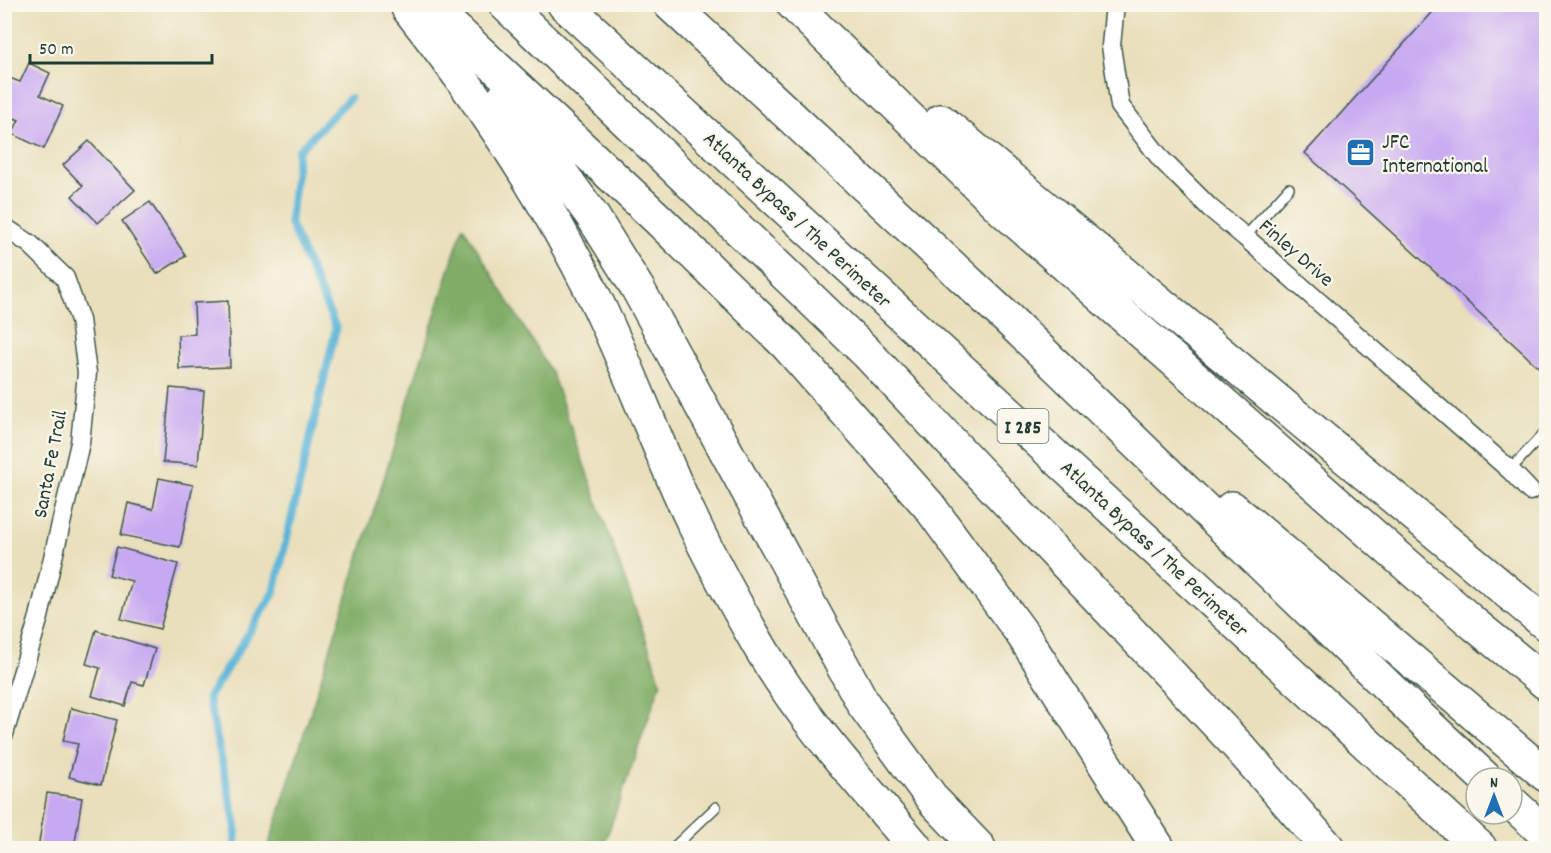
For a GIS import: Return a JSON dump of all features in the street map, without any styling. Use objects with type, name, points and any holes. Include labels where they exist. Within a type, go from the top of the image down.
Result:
[{"type":"highway","points":[[405,4],[479,103],[551,213],[590,288],[627,368],[693,523],[762,650],[813,727],[916,849]]},
{"type":"highway","points":[[427,4],[538,141],[593,217],[638,288],[864,705],[934,801],[979,849]]},
{"type":"highway","points":[[427,4],[659,220],[787,345],[928,506],[1023,635],[1158,849]]},
{"type":"highway","points":[[505,4],[867,352],[1239,747],[1328,849]]},
{"type":"highway","name":"Atlanta Bypass / The Perimeter","points":[[564,4],[1480,849]]},
{"type":"highway","points":[[670,4],[1008,319],[1412,711],[1472,766]]},
{"type":"highway","points":[[793,4],[1003,210],[1465,616],[1546,683]]},
{"type":"highway","points":[[800,4],[1546,624]]},
{"type":"highway","points":[[1008,319],[1546,775]]},
{"type":"highway","points":[[1524,814],[1546,834]]},
{"type":"street","name":"Finley Drive","points":[[1114,4],[1111,46],[1120,106],[1161,159],[1210,208],[1510,470],[1530,491]]},
{"type":"street","name":"Santa Fe Trail","points":[[4,227],[30,244],[65,278],[80,320],[87,373],[80,443],[39,617],[4,734]]},
{"type":"lane","points":[[1245,237],[1289,188]]},
{"type":"lane","points":[[1510,470],[1546,431]]},
{"type":"lane","points":[[673,849],[716,807]]},
{"type":"green space","points":[[463,226],[552,374],[661,682],[603,848],[268,848]]},
{"type":"building","points":[[1440,4],[1546,4],[1546,374],[1305,153]]},
{"type":"building","points":[[29,63],[50,73],[40,95],[63,106],[44,149],[12,134],[19,120],[4,114],[4,82],[7,77],[20,82]]},
{"type":"building","points":[[89,141],[135,190],[98,223],[72,196],[83,186],[63,165]]},
{"type":"building","points":[[150,202],[186,256],[157,274],[122,221]]},
{"type":"building","points":[[228,301],[230,367],[179,369],[178,335],[195,334],[194,303]]},
{"type":"building","points":[[170,388],[204,391],[198,465],[163,462]]},
{"type":"building","points":[[4,397],[8,397],[7,432],[4,432]]},
{"type":"building","points":[[159,478],[193,485],[180,547],[121,535],[128,503],[153,509]]},
{"type":"building","points":[[117,547],[178,564],[160,629],[121,619],[132,581],[109,575]]},
{"type":"building","points":[[96,630],[155,649],[144,685],[132,682],[125,706],[92,696],[100,668],[86,664]]},
{"type":"building","points":[[71,708],[117,720],[101,785],[69,777],[78,744],[63,741]]},
{"type":"building","points":[[47,793],[82,798],[74,848],[38,848]]},
{"type":"waterway","points":[[235,848],[236,825],[208,698],[274,593],[336,328],[290,223],[298,151],[350,98]]},
{"type":"place","name":"JFC International","points":[[1361,153]]}]
